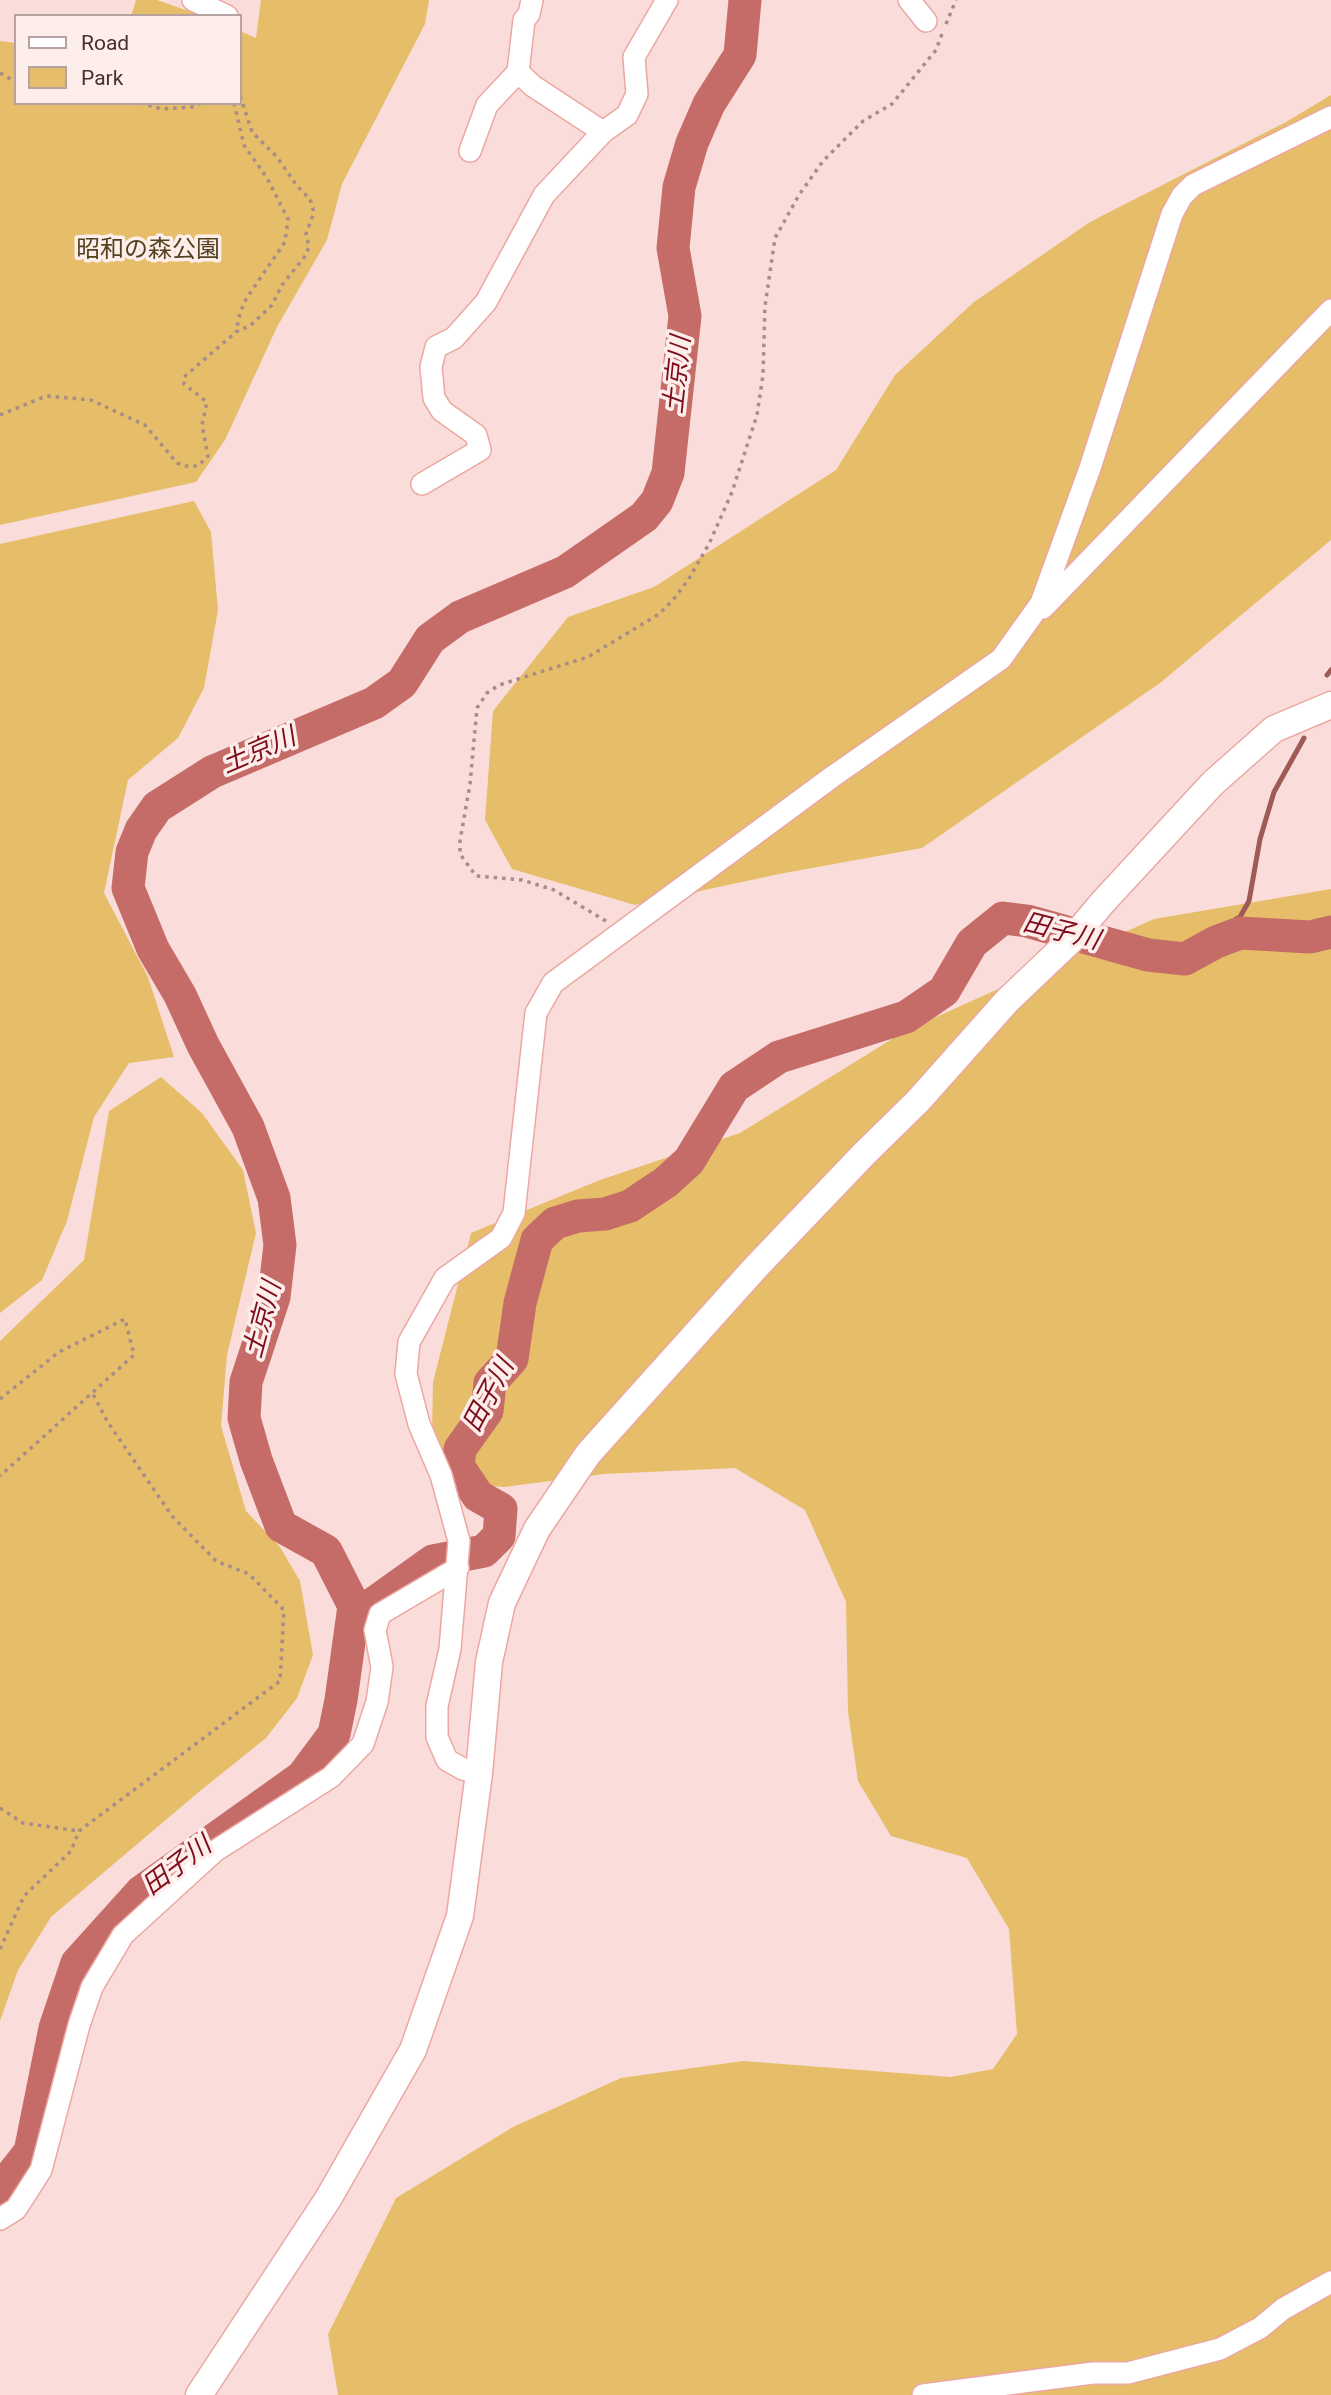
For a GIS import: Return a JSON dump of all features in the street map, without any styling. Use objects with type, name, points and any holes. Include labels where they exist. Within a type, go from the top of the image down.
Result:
[{"type":"street","points":[[193,0],[223,14]]},
{"type":"street","points":[[470,151],[487,104],[518,72],[524,20],[529,14],[532,0]]},
{"type":"street","points":[[422,484],[480,450],[476,435],[442,411],[434,398],[431,367],[436,347],[454,338],[486,302],[544,195],[603,132],[627,115],[637,94],[634,57],[667,0]]},
{"type":"street","points":[[909,0],[926,21]]},
{"type":"street","points":[[518,72],[533,86],[603,132]]},
{"type":"street","points":[[479,1773],[463,1769],[447,1760],[437,1737],[437,1706],[450,1649],[459,1541],[441,1475],[411,1398],[406,1374],[409,1342],[445,1278],[501,1238],[514,1213],[536,1013],[541,1002],[553,984],[832,777],[1001,659],[1041,603],[1090,468],[1172,214],[1182,196],[1193,185],[1331,117]]},
{"type":"street","points":[[1022,630],[1331,310]]},
{"type":"street","points":[[199,2395],[328,2199],[413,2050],[460,1916],[479,1773],[489,1662],[502,1603],[537,1529],[588,1454],[791,1230],[918,1101],[1007,1001],[1071,940],[1213,783],[1274,729],[1331,705]]},
{"type":"street","points":[[0,2219],[16,2209],[41,2170],[79,2025],[92,1987],[123,1935],[215,1851],[331,1777],[363,1744],[377,1702],[382,1667],[375,1630],[380,1614],[458,1565]]},
{"type":"street","points":[[923,2395],[1093,2373],[1128,2372],[1220,2349],[1260,2328],[1283,2309],[1331,2282]]},
{"type":"path","points":[[621,935],[605,920],[554,890],[522,880],[476,876],[460,854],[477,708],[487,693],[499,685],[589,657],[659,614],[688,580],[709,544],[732,492],[757,415],[763,375],[765,306],[775,238],[799,195],[824,161],[863,121],[892,104],[929,60],[936,50],[956,0]]},
{"type":"path","points":[[0,415],[46,396],[91,400],[145,425],[177,463],[198,466],[208,456],[202,425],[207,402],[184,384],[184,377],[236,332],[251,325],[272,304],[282,285],[306,255],[309,246],[306,234],[314,212],[310,200],[277,157],[252,132],[242,101]]},
{"type":"path","points":[[147,105],[162,109],[196,105]]},
{"type":"path","points":[[234,105],[244,145],[267,178],[288,219],[285,242],[246,299],[236,332]]},
{"type":"path","points":[[0,1399],[59,1352],[125,1319],[134,1355],[0,1476]]},
{"type":"path","points":[[0,1948],[24,1896],[71,1852],[79,1831],[280,1681],[284,1610],[249,1574],[216,1561],[173,1516],[107,1420],[93,1394]]},
{"type":"path","points":[[0,1808],[23,1824],[79,1831]]},
{"type":"green space","points":[[136,0],[157,0],[197,14],[132,14]]},
{"type":"green space","name":"昭和の森公園","points":[[261,0],[429,0],[425,24],[342,184],[327,240],[277,327],[225,440],[196,482],[0,525],[0,41],[14,43],[14,105],[242,105],[242,32],[256,38]]},
{"type":"green space","points":[[1331,95],[1331,540],[1160,683],[922,848],[779,874],[635,905],[512,869],[485,820],[493,711],[568,617],[654,587],[836,470],[895,375],[974,302],[1090,222],[1286,122]]},
{"type":"green space","points":[[194,501],[211,532],[218,610],[204,688],[178,738],[128,780],[104,893],[148,977],[174,1057],[129,1063],[94,1117],[67,1221],[42,1280],[0,1313],[0,544]]},
{"type":"green space","points":[[1331,889],[1331,2395],[338,2395],[328,2334],[396,2198],[513,2127],[621,2078],[743,2061],[951,2077],[993,2069],[1017,2034],[1009,1929],[967,1858],[891,1836],[858,1781],[848,1712],[846,1602],[805,1510],[735,1468],[604,1474],[504,1487],[431,1482],[433,1382],[471,1233],[600,1180],[740,1133],[905,1031],[1154,919]]},
{"type":"green space","points":[[161,1077],[202,1113],[243,1170],[256,1233],[227,1355],[221,1426],[246,1511],[280,1547],[300,1581],[313,1655],[297,1698],[266,1738],[51,1917],[18,1970],[0,2021],[0,1341],[84,1260],[109,1111]]},
{"type":"waterway","name":"土京川","points":[[354,1606],[326,1551],[281,1526],[256,1460],[244,1418],[246,1382],[274,1297],[280,1245],[274,1198],[248,1127],[203,1045],[180,995],[153,949],[128,888],[132,852],[141,830],[157,807],[212,772],[374,703],[402,683],[430,639],[460,617],[565,572],[644,517],[657,501],[668,473],[685,316],[673,248],[679,187],[692,143],[709,104],[740,55],[745,0]]},
{"type":"waterway","points":[[1327,675],[1331,670]]},
{"type":"waterway","points":[[1231,935],[1236,919],[1249,901],[1260,839],[1274,792],[1304,738]]},
{"type":"waterway","name":"田子川","points":[[354,1606],[370,1606],[433,1561],[484,1551],[499,1536],[501,1509],[478,1496],[458,1466],[460,1449],[487,1411],[490,1383],[512,1359],[520,1303],[537,1240],[555,1223],[578,1216],[605,1214],[630,1206],[666,1182],[689,1161],[734,1087],[779,1057],[906,1017],[944,991],[972,943],[1003,918],[1027,921],[1148,955],[1185,959],[1216,942],[1240,933],[1310,937],[1331,932]]},
{"type":"waterway","name":"田子川","points":[[0,2190],[30,2152],[55,2028],[77,1963],[141,1892],[302,1777],[334,1734],[354,1606]]}]
